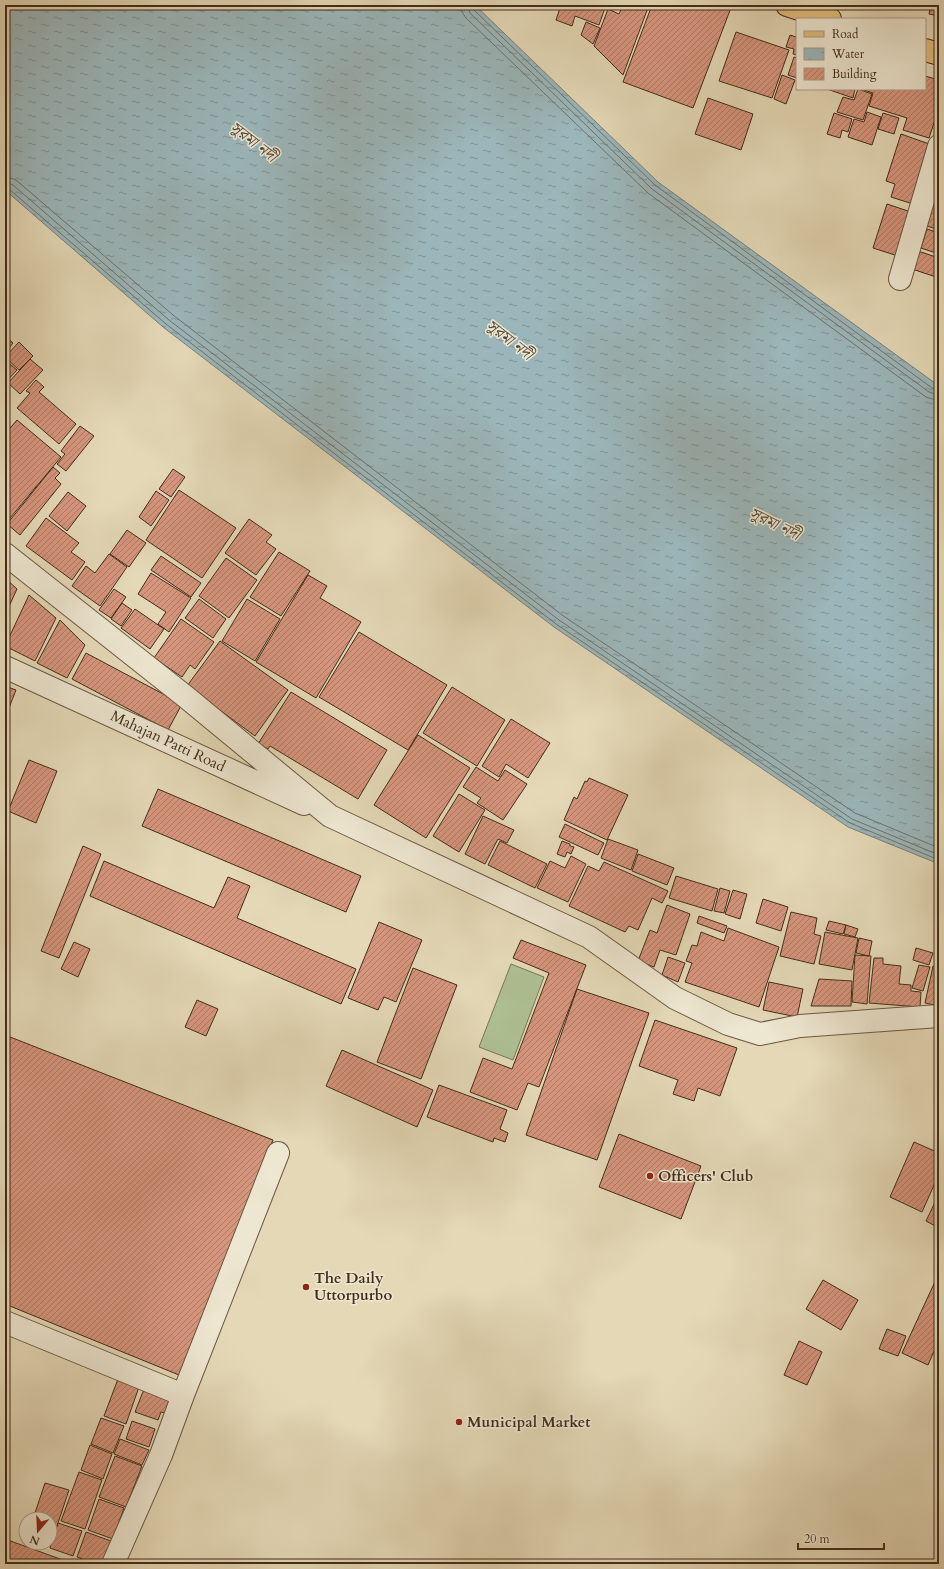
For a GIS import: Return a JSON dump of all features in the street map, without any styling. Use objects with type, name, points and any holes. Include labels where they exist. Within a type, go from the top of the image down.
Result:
[{"type":"main road","points":[[787,5],[827,18]]},
{"type":"main road","points":[[926,50],[939,54]]},
{"type":"street","points":[[900,278],[939,146]]},
{"type":"street","points":[[5,554],[186,697],[330,816],[589,937],[675,998],[728,1024],[760,1034],[800,1026],[939,1016]]},
{"type":"street","name":"Mahajan Patti Road","points":[[5,667],[330,816]]},
{"type":"street","points":[[113,1564],[162,1455],[183,1395],[278,1153]]},
{"type":"street","points":[[5,1322],[183,1395]]},
{"type":"green space","points":[[511,964],[544,977],[513,1060],[479,1047]]},
{"type":"water","name":"সুরমা নদী","points":[[5,5],[475,5],[658,182],[939,386],[939,864],[848,827],[554,627],[163,327],[5,190]]},
{"type":"building","points":[[561,5],[577,8],[578,5],[606,5],[599,25],[575,16],[572,26],[556,20]]},
{"type":"building","points":[[623,5],[649,5],[623,75],[594,46],[608,9],[619,14]]},
{"type":"building","points":[[652,5],[732,5],[693,108],[623,82]]},
{"type":"building","points":[[931,5],[939,5],[939,16],[929,14]]},
{"type":"building","points":[[586,22],[600,28],[593,44],[581,35]]},
{"type":"building","points":[[736,32],[789,50],[772,98],[719,81]]},
{"type":"building","points":[[790,35],[796,37],[796,55],[793,54],[794,49],[786,47]]},
{"type":"building","points":[[794,57],[796,58],[796,78],[788,75]]},
{"type":"building","points":[[782,75],[795,80],[786,104],[774,99]]},
{"type":"building","points":[[926,76],[939,80],[939,108],[929,138],[903,130],[907,118],[869,106],[873,93],[864,90],[926,90]]},
{"type":"building","points":[[830,90],[855,90],[853,98]]},
{"type":"building","points":[[858,90],[872,94],[863,120],[837,112],[843,97],[854,100]]},
{"type":"building","points":[[708,98],[753,114],[741,150],[695,134]]},
{"type":"building","points":[[867,112],[881,117],[872,145],[848,137],[854,119],[864,122]]},
{"type":"building","points":[[834,113],[852,119],[848,132],[842,130],[840,138],[827,134]]},
{"type":"building","points":[[883,113],[899,118],[894,134],[878,129]]},
{"type":"building","points":[[901,134],[932,145],[913,204],[891,197],[895,184],[886,181]]},
{"type":"building","points":[[939,186],[939,203],[934,201]]},
{"type":"building","points":[[887,204],[911,212],[898,256],[873,248]]},
{"type":"building","points":[[933,205],[939,207],[939,230],[927,226]]},
{"type":"building","points":[[927,229],[939,233],[939,254],[921,248]]},
{"type":"building","points":[[918,251],[939,258],[939,278],[912,269]]},
{"type":"building","points":[[5,336],[13,343],[5,353]]},
{"type":"building","points":[[19,342],[33,356],[19,370],[5,357]]},
{"type":"building","points":[[30,359],[43,370],[20,394],[8,383]]},
{"type":"building","points":[[5,360],[17,370],[5,383]]},
{"type":"building","points":[[36,380],[44,387],[39,392],[76,424],[59,444],[17,408],[30,393],[26,391]]},
{"type":"building","points":[[17,420],[61,457],[5,524],[5,434]]},
{"type":"building","points":[[80,426],[94,436],[66,471],[57,464],[65,454],[61,451]]},
{"type":"building","points":[[53,467],[60,473],[55,478],[61,484],[20,535],[7,524]]},
{"type":"building","points":[[173,469],[185,477],[171,497],[159,489]]},
{"type":"building","points":[[179,490],[236,528],[202,578],[146,540]]},
{"type":"building","points":[[156,491],[169,500],[151,526],[139,517]]},
{"type":"building","points":[[68,492],[86,506],[67,531],[49,516]]},
{"type":"building","points":[[46,518],[79,543],[71,552],[85,562],[72,580],[26,546]]},
{"type":"building","points":[[249,519],[272,535],[266,542],[276,549],[256,575],[225,553]]},
{"type":"building","points":[[127,530],[146,543],[129,567],[110,554]]},
{"type":"building","points":[[279,552],[310,571],[281,616],[250,597]]},
{"type":"building","points":[[109,554],[127,567],[100,606],[72,586],[86,566],[95,573]]},
{"type":"building","points":[[161,556],[201,583],[191,597],[151,570]]},
{"type":"building","points":[[226,558],[257,580],[229,618],[199,596]]},
{"type":"building","points":[[151,573],[191,598],[169,632],[158,624],[166,612],[138,594]]},
{"type":"building","points":[[308,575],[327,586],[320,598],[361,622],[316,698],[256,662]]},
{"type":"building","points":[[5,578],[17,589],[5,615]]},
{"type":"building","points":[[114,589],[126,597],[111,618],[99,610]]},
{"type":"building","points":[[29,595],[56,618],[35,661],[5,646]]},
{"type":"building","points":[[199,599],[226,619],[213,638],[185,618]]},
{"type":"building","points":[[247,599],[280,619],[255,661],[222,641]]},
{"type":"building","points":[[122,603],[132,610],[121,626],[111,619]]},
{"type":"building","points":[[135,609],[164,629],[150,649],[121,628]]},
{"type":"building","points":[[181,619],[214,642],[195,669],[190,665],[182,677],[154,658]]},
{"type":"building","points":[[60,620],[85,645],[67,678],[37,663]]},
{"type":"building","points":[[359,632],[447,685],[408,750],[319,697]]},
{"type":"building","points":[[220,641],[288,690],[255,736],[187,686]]},
{"type":"building","points":[[86,653],[182,704],[168,730],[72,679]]},
{"type":"building","points":[[5,686],[16,690],[5,718]]},
{"type":"building","points":[[452,687],[505,720],[477,766],[423,733]]},
{"type":"building","points":[[291,692],[387,750],[358,799],[270,746],[268,749],[258,744]]},
{"type":"building","points":[[511,719],[550,743],[528,778],[506,764],[499,777],[482,766]]},
{"type":"building","points":[[418,735],[470,768],[426,838],[374,805]]},
{"type":"building","points":[[29,760],[57,771],[36,823],[8,811]]},
{"type":"building","points":[[476,767],[498,781],[505,770],[527,784],[503,820],[477,803],[481,798],[463,787]]},
{"type":"building","points":[[589,778],[628,795],[607,840],[564,820],[574,797],[577,799],[585,781],[587,782]]},
{"type":"building","points":[[158,789],[361,876],[346,912],[142,826]]},
{"type":"building","points":[[459,794],[485,810],[459,852],[433,836]]},
{"type":"building","points":[[483,816],[514,830],[507,843],[498,839],[485,864],[465,854]]},
{"type":"building","points":[[565,824],[604,843],[598,855],[559,837]]},
{"type":"building","points":[[608,839],[638,850],[631,870],[601,858]]},
{"type":"building","points":[[500,841],[547,864],[535,888],[488,865]]},
{"type":"building","points":[[562,841],[574,847],[571,854],[567,852],[565,857],[557,854]]},
{"type":"building","points":[[83,846],[101,854],[59,958],[41,951]]},
{"type":"building","points":[[638,854],[674,868],[667,885],[632,871]]},
{"type":"building","points":[[571,856],[586,864],[568,902],[537,888],[550,861],[565,868]]},
{"type":"building","points":[[104,861],[214,908],[228,877],[250,886],[237,918],[356,969],[341,1004],[90,896]]},
{"type":"building","points":[[604,862],[668,891],[662,903],[652,898],[638,930],[629,926],[625,932],[569,906],[588,866],[599,871]]},
{"type":"building","points":[[676,876],[718,889],[712,911],[669,898]]},
{"type":"building","points":[[720,888],[730,891],[724,913],[714,911]]},
{"type":"building","points":[[733,890],[747,894],[740,919],[725,914]]},
{"type":"building","points":[[763,899],[788,907],[781,931],[756,923]]},
{"type":"building","points":[[667,905],[690,914],[676,955],[660,950],[654,967],[638,961],[650,930],[657,933]]},
{"type":"building","points":[[791,912],[817,918],[814,934],[821,936],[814,964],[780,956]]},
{"type":"building","points":[[699,916],[727,926],[724,933],[697,923]]},
{"type":"building","points":[[829,921],[846,925],[843,934],[826,930]]},
{"type":"building","points":[[379,922],[422,940],[396,1002],[384,997],[378,1010],[348,998]]},
{"type":"building","points":[[846,925],[858,929],[855,937],[844,934]]},
{"type":"building","points":[[728,928],[779,947],[759,1007],[685,982],[692,963],[686,961],[692,945],[697,946],[701,932],[724,941]]},
{"type":"building","points":[[825,932],[858,938],[852,970],[819,964]]},
{"type":"building","points":[[859,938],[872,941],[869,956],[856,953]]},
{"type":"building","points":[[521,940],[586,965],[539,1087],[528,1083],[517,1110],[470,1092],[483,1058],[512,1069],[549,973],[513,958]]},
{"type":"building","points":[[74,942],[90,949],[78,977],[61,969]]},
{"type":"building","points":[[916,948],[933,953],[929,965],[913,960]]},
{"type":"building","points":[[855,955],[871,956],[867,1004],[852,1002]]},
{"type":"building","points":[[668,957],[685,963],[678,982],[662,975]]},
{"type":"building","points":[[874,958],[883,958],[883,964],[901,966],[899,984],[911,985],[911,991],[921,992],[920,1007],[869,1003]]},
{"type":"building","points":[[919,965],[930,967],[923,991],[912,988]]},
{"type":"building","points":[[933,966],[939,967],[939,1006],[925,1003]]},
{"type":"building","points":[[413,968],[457,985],[421,1079],[377,1062]]},
{"type":"building","points":[[819,979],[852,981],[851,1006],[811,1006]]},
{"type":"building","points":[[769,982],[803,989],[797,1017],[763,1010]]},
{"type":"building","points":[[577,989],[649,1013],[597,1160],[526,1135]]},
{"type":"building","points":[[197,1000],[218,1009],[206,1036],[185,1027]]},
{"type":"building","points":[[655,1020],[737,1048],[720,1096],[698,1088],[694,1101],[673,1094],[678,1080],[639,1066]]},
{"type":"building","points":[[5,1035],[273,1140],[179,1375],[5,1304]]},
{"type":"building","points":[[342,1050],[433,1090],[417,1127],[326,1086]]},
{"type":"building","points":[[439,1085],[507,1110],[500,1129],[508,1133],[505,1142],[494,1138],[493,1142],[427,1117]]},
{"type":"building","name":"Officers' Club","points":[[619,1134],[701,1166],[681,1219],[599,1187]]},
{"type":"building","points":[[914,1142],[939,1153],[939,1174],[922,1212],[890,1197]]},
{"type":"building","points":[[939,1196],[939,1228],[926,1221]]},
{"type":"building","points":[[939,1273],[939,1340],[928,1365],[902,1353]]},
{"type":"building","points":[[823,1280],[858,1300],[841,1330],[806,1309]]},
{"type":"building","points":[[887,1329],[906,1336],[898,1356],[879,1349]]},
{"type":"building","points":[[799,1341],[822,1352],[807,1385],[784,1375]]},
{"type":"building","points":[[118,1379],[139,1387],[126,1424],[104,1416]]},
{"type":"building","points":[[144,1389],[170,1398],[165,1413],[161,1412],[158,1420],[135,1412]]},
{"type":"building","points":[[101,1418],[124,1426],[113,1453],[91,1444]]},
{"type":"building","points":[[132,1421],[155,1429],[149,1447],[126,1439]]},
{"type":"building","points":[[120,1439],[149,1450],[142,1465],[114,1454]]},
{"type":"building","points":[[90,1445],[112,1454],[103,1479],[81,1470]]},
{"type":"building","points":[[115,1456],[142,1466],[126,1507],[99,1497]]},
{"type":"building","points":[[79,1472],[102,1480],[85,1529],[61,1521]]},
{"type":"building","points":[[45,1483],[69,1490],[58,1523],[58,1511],[36,1511]]},
{"type":"building","points":[[99,1499],[124,1508],[113,1539],[88,1530]]},
{"type":"building","points":[[58,1523],[82,1531],[73,1556],[58,1551]]},
{"type":"building","points":[[86,1532],[111,1541],[102,1564],[96,1564],[77,1557]]},
{"type":"building","points":[[5,1539],[18,1544],[18,1551],[38,1551],[71,1564],[13,1564],[5,1561]]},
{"type":"place","name":"Officers' Club","points":[[650,1176]]},
{"type":"place","name":"The Daily Uttorpurbo","points":[[306,1287]]},
{"type":"place","name":"Municipal Market","points":[[459,1422]]}]
